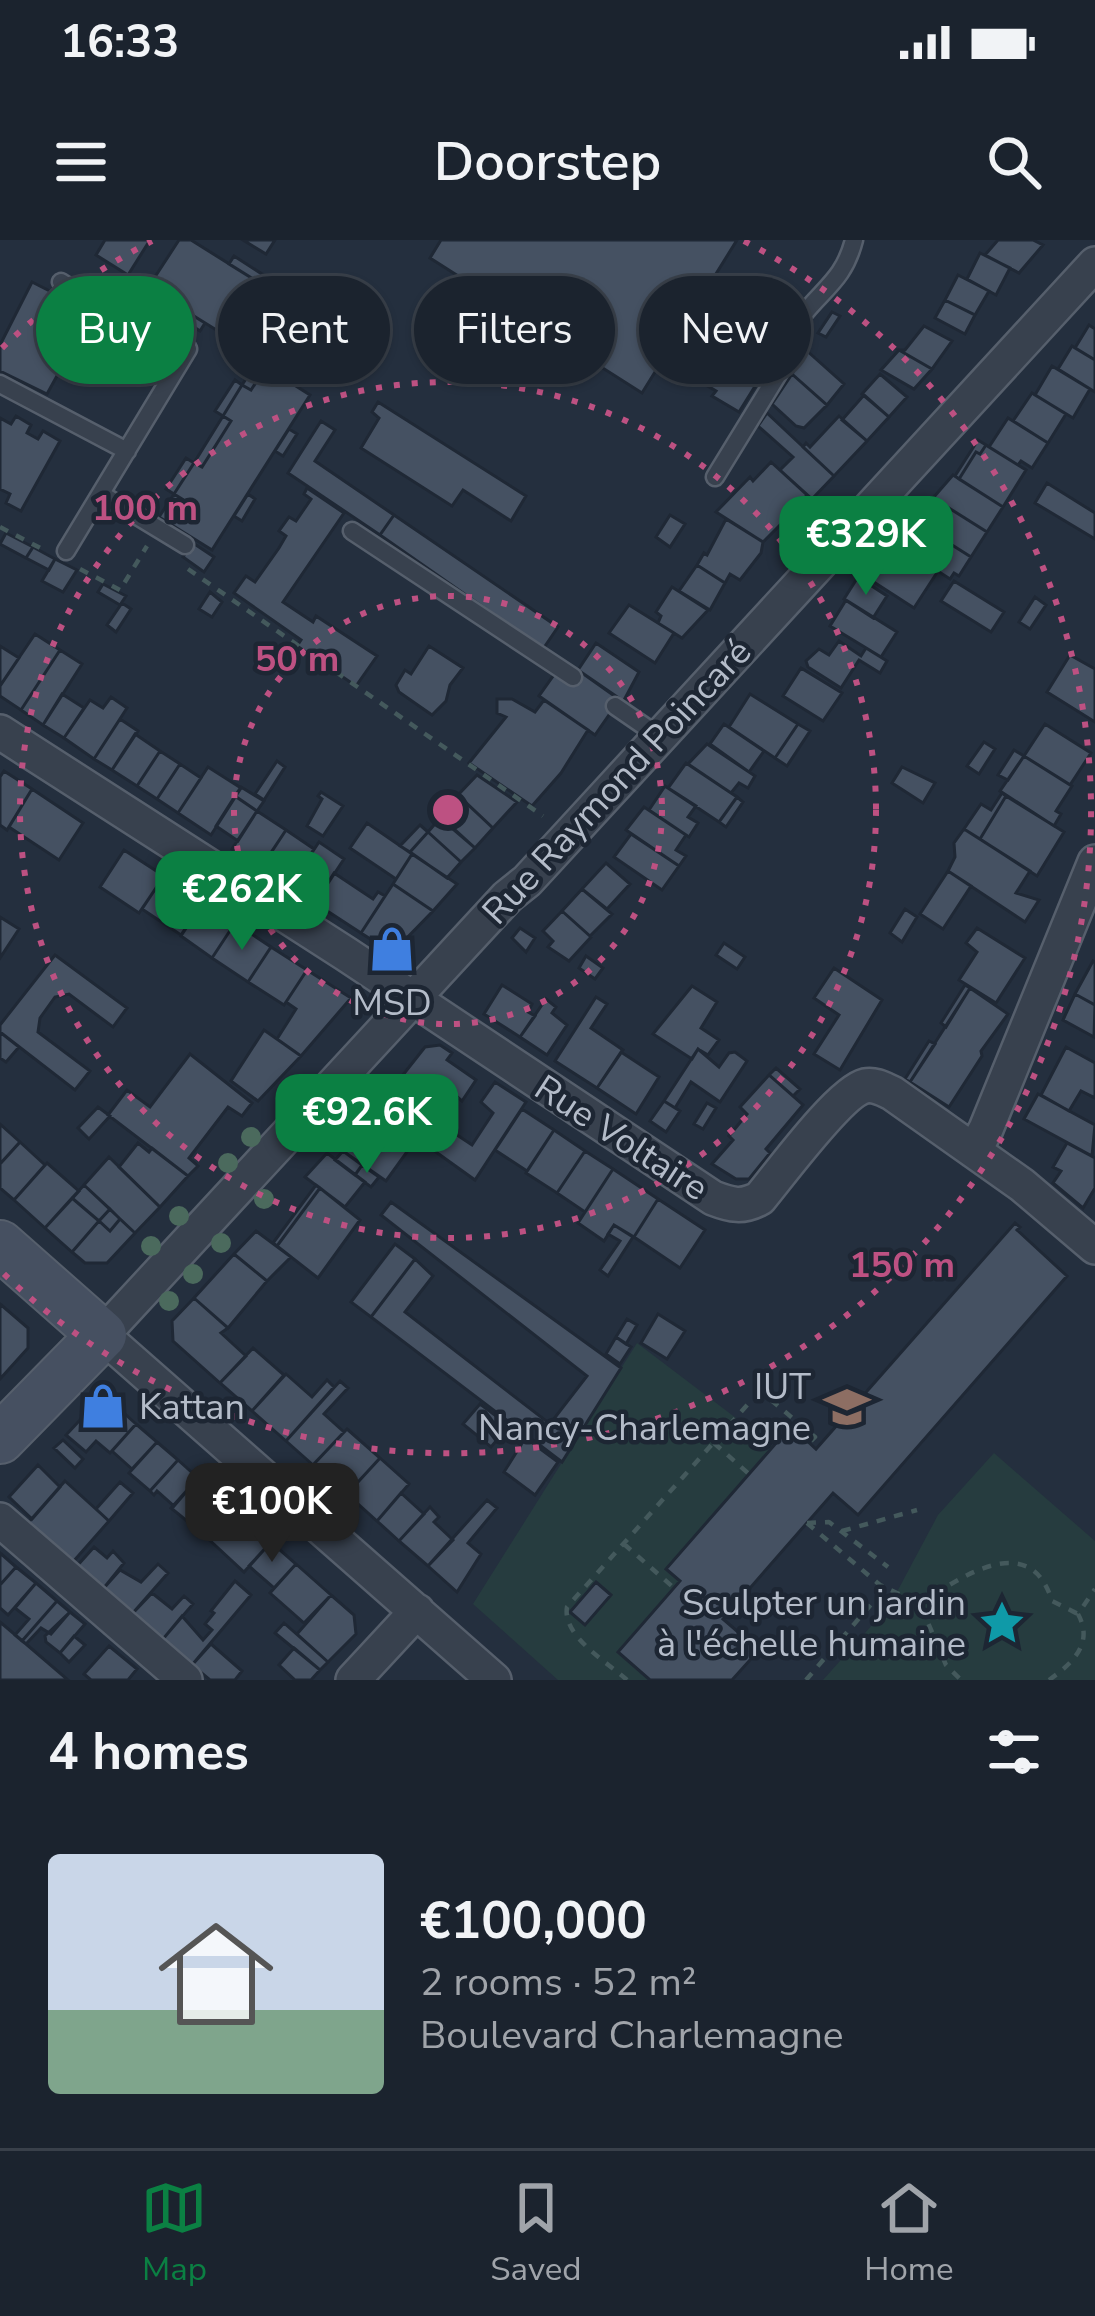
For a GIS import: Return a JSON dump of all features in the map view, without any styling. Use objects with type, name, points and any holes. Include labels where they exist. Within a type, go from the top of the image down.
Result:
[{"type":"main road","points":[[0,1245],[102,1335],[0,1439]]},
{"type":"street","name":"Rue Raymond Poincaré","points":[[102,1335],[1095,264]]},
{"type":"street","name":"Rue Voltaire","points":[[0,732],[713,1198],[732,1205],[760,1198],[843,1100],[861,1087],[875,1085],[1022,1185],[1095,1247]]},
{"type":"street","points":[[974,1151],[1095,862]]},
{"type":"street","points":[[102,1335],[494,1680]]},
{"type":"street","points":[[0,1520],[184,1680]]},
{"type":"street","points":[[353,1680],[417,1611]]},
{"type":"lane","points":[[715,477],[799,340],[802,316],[830,290],[850,258],[854,240]]},
{"type":"lane","points":[[0,384],[127,451]]},
{"type":"lane","points":[[63,555],[167,384]]},
{"type":"lane","points":[[101,494],[185,545]]},
{"type":"lane","points":[[352,532],[573,677]]},
{"type":"lane","points":[[616,706],[660,737]]},
{"type":"path","points":[[0,527],[63,555]]},
{"type":"path","points":[[80,569],[120,590],[150,541]]},
{"type":"path","points":[[185,567],[548,819]]},
{"type":"path","points":[[771,1400],[814,1437],[809,1443]]},
{"type":"path","points":[[627,1680],[575,1634],[567,1607],[748,1403]]},
{"type":"path","points":[[714,1443],[749,1474]]},
{"type":"path","points":[[841,1531],[917,1510]]},
{"type":"path","points":[[888,1568],[829,1522],[807,1523],[886,1587],[920,1604],[946,1665],[961,1680]]},
{"type":"path","points":[[623,1544],[674,1588]]},
{"type":"path","points":[[920,1604],[971,1571],[1001,1563],[1038,1576],[1052,1601],[1078,1614],[1087,1629],[1086,1641],[1048,1680]]},
{"type":"path","points":[[806,1680],[886,1587]]},
{"type":"path","points":[[1078,1614],[1095,1589]]},
{"type":"green space","points":[[637,1343],[773,1446],[666,1568],[680,1581],[618,1651],[650,1680],[558,1680],[473,1604]]},
{"type":"green space","points":[[994,1453],[1095,1541],[1095,1680],[823,1680],[890,1605],[938,1515]]},
{"type":"building","points":[[105,240],[150,240],[128,275],[96,255]]},
{"type":"building","points":[[179,240],[191,240],[248,276],[218,276],[218,331],[194,316],[194,276],[156,276]]},
{"type":"building","points":[[243,240],[275,240],[266,254]]},
{"type":"building","points":[[441,240],[737,240],[715,276],[639,276],[639,384],[648,384],[642,393],[615,376],[615,276],[458,276],[430,258]]},
{"type":"building","points":[[998,240],[1033,240],[1043,245],[1019,273],[985,255]]},
{"type":"building","points":[[980,253],[1010,268],[996,295],[967,279]]},
{"type":"building","points":[[234,256],[265,276],[248,276],[229,264]]},
{"type":"building","points":[[958,275],[989,291],[975,315],[945,300]]},
{"type":"building","points":[[32,282],[36,284],[36,384],[52,384],[47,394],[0,371],[0,345]]},
{"type":"building","points":[[945,300],[975,315],[965,334],[935,318]]},
{"type":"building","points":[[832,312],[840,316],[826,337],[818,333]]},
{"type":"building","points":[[194,316],[205,323],[200,331],[194,327]]},
{"type":"building","points":[[1089,325],[1095,329],[1095,360],[1075,348]]},
{"type":"building","points":[[924,326],[952,341],[932,369],[899,350],[905,350]]},
{"type":"building","points":[[1072,346],[1095,360],[1095,392],[1058,369]]},
{"type":"building","points":[[899,350],[932,369],[914,389],[881,370]]},
{"type":"building","points":[[811,354],[844,384],[827,405],[803,384],[811,384]]},
{"type":"building","points":[[1052,366],[1090,389],[1073,418],[1035,395]]},
{"type":"building","points":[[880,374],[907,397],[889,417],[862,394]]},
{"type":"building","points":[[232,384],[242,385],[223,416],[215,411]]},
{"type":"building","points":[[255,384],[293,384],[310,395],[212,550],[167,522],[182,499],[174,494],[194,463],[202,467],[231,421],[223,416],[242,385],[251,390]]},
{"type":"building","points":[[704,384],[756,384],[739,412],[712,396],[716,391]]},
{"type":"building","points":[[785,384],[803,384],[827,405],[804,428],[772,404]]},
{"type":"building","points":[[1032,393],[1066,414],[1048,443],[1013,421]]},
{"type":"building","points":[[864,395],[889,417],[867,441],[842,420]]},
{"type":"building","points":[[378,402],[526,496],[511,521],[463,490],[452,506],[361,448],[379,418],[372,412]]},
{"type":"building","points":[[767,413],[834,476],[812,499],[780,470],[793,457],[758,426]]},
{"type":"building","points":[[16,416],[31,425],[27,433],[38,439],[43,431],[60,441],[21,511],[6,503],[10,494],[0,489],[0,418],[11,424]]},
{"type":"building","points":[[223,416],[231,421],[202,467],[194,463]]},
{"type":"building","points":[[839,416],[867,441],[834,476],[803,447],[806,443],[810,447]]},
{"type":"building","points":[[1008,418],[1048,443],[1032,468],[989,447]]},
{"type":"building","points":[[321,421],[335,430],[315,461],[394,515],[380,535],[288,473]]},
{"type":"building","points":[[289,429],[297,434],[283,456],[275,451]]},
{"type":"building","points":[[978,440],[986,445],[959,479],[955,476]]},
{"type":"building","points":[[986,445],[1026,470],[1003,507],[959,479]]},
{"type":"building","points":[[186,458],[194,463],[174,494],[166,489]]},
{"type":"building","points":[[771,462],[807,495],[800,503],[805,509],[788,528],[782,523],[763,542],[716,512]]},
{"type":"building","points":[[953,475],[1003,507],[987,532],[933,498]]},
{"type":"building","points":[[1047,483],[1095,513],[1095,539],[1035,503]]},
{"type":"building","points":[[307,488],[344,513],[283,602],[313,622],[316,616],[377,656],[356,686],[297,646],[301,640],[234,593],[246,576],[255,582],[279,548],[286,536],[279,531],[289,517],[296,521],[311,499],[304,494]]},
{"type":"building","points":[[174,494],[182,499],[167,522],[159,517]]},
{"type":"building","points":[[248,494],[255,499],[242,521],[234,516]]},
{"type":"building","points":[[933,498],[987,532],[971,557],[922,526],[931,514],[925,510]]},
{"type":"building","points":[[394,515],[558,627],[543,649],[380,535]]},
{"type":"building","points":[[670,515],[685,524],[670,547],[656,537]]},
{"type":"building","points":[[726,519],[763,542],[761,553],[740,580],[730,574],[725,583],[697,565]]},
{"type":"building","points":[[922,526],[971,557],[959,576],[954,573],[950,579],[907,551]]},
{"type":"building","points":[[6,533],[33,547],[26,558],[0,544]]},
{"type":"building","points":[[889,541],[938,571],[914,608],[866,577]]},
{"type":"building","points":[[193,543],[214,557],[204,572],[183,557]]},
{"type":"building","points":[[33,547],[55,559],[49,570],[26,558]]},
{"type":"building","points":[[55,559],[77,570],[63,592],[42,581]]},
{"type":"building","points":[[697,565],[725,583],[710,610],[679,591]]},
{"type":"building","points":[[858,577],[887,596],[873,618],[844,599]]},
{"type":"building","points":[[954,581],[1004,612],[991,632],[941,601]]},
{"type":"building","points":[[103,584],[126,596],[120,605],[98,592]]},
{"type":"building","points":[[672,587],[708,610],[682,638],[658,623],[661,616],[656,612]]},
{"type":"building","points":[[210,592],[222,602],[212,617],[199,609]]},
{"type":"building","points":[[1035,597],[1046,605],[1030,629],[1019,622]]},
{"type":"building","points":[[846,600],[897,632],[881,657],[830,626]]},
{"type":"building","points":[[122,603],[131,609],[116,632],[107,625]]},
{"type":"building","points":[[629,605],[674,633],[655,663],[609,633]]},
{"type":"building","points":[[35,634],[60,650],[21,710],[0,696],[0,686]]},
{"type":"building","points":[[839,641],[861,656],[866,648],[887,661],[880,673],[859,660],[841,688],[808,667],[806,661],[819,649],[829,655]]},
{"type":"building","points":[[596,643],[639,672],[623,702],[578,670]]},
{"type":"building","points":[[0,646],[19,658],[0,686]]},
{"type":"building","points":[[429,646],[463,668],[450,685],[446,701],[432,715],[396,685],[405,670],[411,674]]},
{"type":"building","points":[[60,650],[82,664],[43,725],[21,710]]},
{"type":"building","points":[[1070,655],[1095,669],[1095,722],[1047,692]]},
{"type":"building","points":[[801,668],[842,693],[823,721],[783,696]]},
{"type":"building","points":[[578,670],[620,699],[595,735],[539,696],[556,672]]},
{"type":"building","points":[[62,694],[84,708],[64,738],[43,725]]},
{"type":"building","points":[[750,694],[798,724],[775,758],[729,727]]},
{"type":"building","points":[[111,697],[127,708],[94,759],[64,738],[90,700],[103,708]]},
{"type":"building","points":[[497,699],[512,699],[535,712],[544,700],[588,730],[561,773],[532,806],[469,763],[506,717],[497,713]]},
{"type":"building","points":[[120,719],[138,731],[112,770],[94,759]]},
{"type":"building","points":[[724,724],[764,751],[749,772],[710,744]]},
{"type":"building","points":[[798,724],[810,731],[787,766],[775,758]]},
{"type":"building","points":[[1045,724],[1091,753],[1070,785],[1024,756]]},
{"type":"building","points":[[135,734],[160,751],[137,786],[112,770]]},
{"type":"building","points":[[984,742],[995,749],[979,774],[967,766]]},
{"type":"building","points":[[707,744],[755,776],[748,788],[739,783],[731,793],[688,764]]},
{"type":"building","points":[[1014,750],[1024,756],[1008,780],[998,775]]},
{"type":"building","points":[[160,751],[180,764],[157,799],[137,786]]},
{"type":"building","points":[[1024,756],[1072,786],[1056,811],[1061,814],[1054,826],[1000,791]]},
{"type":"building","points":[[277,761],[285,767],[264,800],[255,794]]},
{"type":"building","points":[[686,763],[737,797],[719,822],[668,788]]},
{"type":"building","points":[[180,764],[201,778],[178,813],[157,799]]},
{"type":"building","points":[[208,767],[241,788],[211,835],[178,813]]},
{"type":"building","points":[[902,767],[935,783],[923,803],[892,783]]},
{"type":"building","points":[[4,771],[32,789],[7,830],[0,825]]},
{"type":"building","points":[[477,775],[517,802],[493,828],[458,795]]},
{"type":"building","points":[[665,786],[696,806],[688,817],[698,823],[689,837],[649,810]]},
{"type":"building","points":[[241,787],[264,801],[257,811],[235,796]]},
{"type":"building","points":[[32,789],[83,823],[59,860],[9,827]]},
{"type":"building","points":[[321,792],[343,806],[323,836],[307,826]]},
{"type":"building","points":[[1002,793],[1006,796],[980,839],[964,829],[981,804],[991,810]]},
{"type":"building","points":[[235,796],[257,811],[238,841],[216,826]]},
{"type":"building","points":[[1006,796],[1064,832],[1037,876],[980,839]]},
{"type":"building","points":[[737,797],[743,802],[726,827],[719,822]]},
{"type":"building","points":[[465,802],[493,828],[475,848],[446,823]]},
{"type":"building","points":[[644,807],[686,835],[676,850],[686,856],[679,866],[626,830]]},
{"type":"building","points":[[257,811],[286,830],[261,868],[232,849]]},
{"type":"building","points":[[441,817],[475,848],[461,862],[428,832]]},
{"type":"building","points":[[367,823],[412,854],[396,879],[350,848]]},
{"type":"building","points":[[420,825],[428,832],[410,852],[400,846]]},
{"type":"building","points":[[964,829],[1030,871],[1016,893],[1039,900],[1025,922],[948,871],[955,857],[954,843]]},
{"type":"building","points":[[286,830],[314,849],[295,878],[266,860]]},
{"type":"building","points":[[428,832],[461,862],[447,878],[410,852]]},
{"type":"building","points":[[631,834],[679,866],[662,890],[614,857]]},
{"type":"building","points":[[319,842],[344,859],[315,903],[290,886]]},
{"type":"building","points":[[124,850],[164,876],[139,913],[100,887]]},
{"type":"building","points":[[412,854],[457,884],[433,911],[393,884]]},
{"type":"building","points":[[606,863],[630,884],[607,909],[582,889]]},
{"type":"building","points":[[948,871],[971,886],[943,929],[920,914]]},
{"type":"building","points":[[334,873],[373,899],[378,892],[385,896],[361,933],[315,903]]},
{"type":"building","points":[[164,876],[203,902],[181,935],[142,909]]},
{"type":"building","points":[[393,884],[433,911],[397,948],[386,949],[361,933]]},
{"type":"building","points":[[582,889],[612,914],[590,936],[562,911]]},
{"type":"building","points":[[203,902],[235,923],[212,958],[181,936]]},
{"type":"building","points":[[905,909],[917,917],[902,942],[890,933]]},
{"type":"building","points":[[562,911],[591,937],[569,961],[548,947],[553,941],[543,931]]},
{"type":"building","points":[[0,917],[19,929],[0,958]]},
{"type":"building","points":[[235,923],[271,947],[248,982],[212,958]]},
{"type":"building","points":[[520,928],[535,938],[526,952],[512,938]]},
{"type":"building","points":[[977,928],[1025,958],[996,1003],[959,980],[977,952],[966,943]]},
{"type":"building","points":[[724,943],[745,957],[737,969],[716,955]]},
{"type":"building","points":[[271,947],[307,970],[284,1005],[248,982]]},
{"type":"building","points":[[55,955],[127,1008],[113,1027],[69,994],[55,997],[40,1018],[38,1032],[90,1071],[75,1090],[0,1032],[0,1025]]},
{"type":"building","points":[[586,956],[603,968],[595,979],[579,968]]},
{"type":"building","points":[[1095,962],[1095,1005],[1075,994]]},
{"type":"building","points":[[834,968],[882,1000],[840,1070],[814,1054],[839,1015],[814,998]]},
{"type":"building","points":[[307,970],[351,998],[301,1056],[277,1039],[296,1009],[286,1002]]},
{"type":"building","points":[[502,985],[532,1004],[528,1012],[535,1016],[520,1037],[484,1014]]},
{"type":"building","points":[[965,985],[970,988],[946,1027],[941,1023]]},
{"type":"building","points":[[692,986],[717,1002],[701,1028],[719,1040],[708,1055],[698,1049],[692,1059],[653,1034]]},
{"type":"building","points":[[970,988],[1008,1014],[949,1107],[910,1082]]},
{"type":"building","points":[[1075,994],[1095,1005],[1094,1037],[1063,1020]]},
{"type":"building","points":[[596,997],[607,1004],[591,1028],[623,1050],[597,1088],[555,1061]]},
{"type":"building","points":[[546,999],[556,1007],[552,1013],[567,1025],[547,1055],[520,1037]]},
{"type":"building","points":[[264,1030],[301,1056],[258,1101],[231,1081]]},
{"type":"building","points":[[0,1032],[19,1047],[6,1062],[0,1058]]},
{"type":"building","points":[[929,1041],[935,1044],[910,1082],[905,1079]]},
{"type":"building","points":[[440,1045],[452,1053],[447,1060],[476,1080],[462,1101],[435,1078],[425,1092],[434,1099],[424,1113],[472,1145],[493,1113],[481,1102],[495,1082],[526,1102],[475,1180],[376,1109],[425,1047]]},
{"type":"building","points":[[1066,1047],[1095,1063],[1095,1098],[1081,1091],[1069,1111],[1041,1095]]},
{"type":"building","points":[[698,1049],[719,1067],[729,1053],[747,1061],[720,1102],[691,1082],[675,1108],[664,1101]]},
{"type":"building","points":[[621,1052],[659,1077],[636,1114],[597,1088]]},
{"type":"building","points":[[190,1054],[252,1103],[242,1116],[228,1107],[189,1158],[198,1166],[188,1176],[108,1115],[127,1090],[150,1107]]},
{"type":"building","points":[[776,1068],[800,1089],[793,1096],[769,1075]]},
{"type":"building","points":[[769,1075],[803,1105],[766,1149],[770,1153],[749,1179],[736,1179],[712,1164],[747,1114],[740,1107]]},
{"type":"building","points":[[1038,1094],[1095,1125],[1092,1156],[1024,1119]]},
{"type":"building","points":[[664,1101],[680,1111],[666,1132],[650,1121]]},
{"type":"building","points":[[707,1103],[716,1108],[703,1129],[694,1124]]},
{"type":"building","points":[[98,1107],[110,1116],[89,1139],[78,1128]]},
{"type":"building","points":[[376,1109],[417,1138],[386,1181],[343,1151]]},
{"type":"building","points":[[522,1109],[554,1130],[527,1171],[495,1150]]},
{"type":"building","points":[[0,1124],[20,1142],[0,1164]]},
{"type":"building","points":[[554,1130],[585,1151],[557,1193],[526,1173]]},
{"type":"building","points":[[20,1142],[45,1165],[14,1200],[0,1188],[0,1164]]},
{"type":"building","points":[[138,1143],[188,1176],[160,1207],[119,1167]]},
{"type":"building","points":[[1067,1143],[1095,1158],[1095,1188],[1083,1208],[1053,1183],[1061,1171],[1053,1167]]},
{"type":"building","points":[[343,1151],[362,1165],[355,1175],[335,1160]]},
{"type":"building","points":[[585,1151],[613,1169],[585,1212],[557,1193]]},
{"type":"building","points":[[327,1153],[365,1182],[345,1207],[305,1177]]},
{"type":"building","points":[[109,1157],[160,1207],[135,1233],[84,1185]]},
{"type":"building","points":[[47,1163],[79,1191],[45,1228],[14,1200]]},
{"type":"building","points":[[362,1165],[379,1177],[371,1187],[355,1175]]},
{"type":"building","points":[[613,1169],[658,1199],[634,1237],[614,1225],[604,1241],[578,1223]]},
{"type":"building","points":[[84,1185],[110,1209],[99,1221],[72,1198]]},
{"type":"building","points":[[316,1185],[320,1188],[277,1246],[273,1243]]},
{"type":"building","points":[[320,1188],[360,1220],[318,1278],[277,1246]]},
{"type":"building","points":[[72,1198],[99,1221],[72,1252],[45,1228]]},
{"type":"building","points":[[658,1199],[705,1230],[680,1268],[634,1237]]},
{"type":"building","points":[[391,1202],[621,1368],[562,1462],[371,1317],[415,1259],[433,1276],[405,1312],[550,1424],[587,1376],[381,1215]]},
{"type":"building","points":[[110,1209],[120,1219],[110,1231],[99,1221]]},
{"type":"building","points":[[120,1219],[135,1233],[107,1263],[85,1263],[72,1252],[99,1221],[110,1231]]},
{"type":"building","points":[[1015,1223],[1067,1276],[858,1515],[833,1493],[723,1619],[759,1650],[732,1680],[650,1680],[618,1652],[680,1581],[666,1569],[791,1426],[816,1449]]},
{"type":"building","points":[[614,1225],[633,1237],[608,1276],[600,1270],[620,1241],[608,1234]]},
{"type":"building","points":[[256,1231],[291,1257],[267,1281],[234,1254]]},
{"type":"building","points":[[395,1244],[415,1259],[371,1317],[351,1302]]},
{"type":"building","points":[[234,1254],[267,1281],[228,1328],[194,1298]]},
{"type":"building","points":[[194,1298],[228,1328],[221,1333],[246,1356],[220,1383],[173,1341],[172,1321]]},
{"type":"building","points":[[0,1304],[28,1328],[28,1348],[0,1379]]},
{"type":"building","points":[[658,1314],[685,1331],[667,1359],[641,1343]]},
{"type":"building","points":[[627,1319],[637,1325],[626,1344],[616,1337]]},
{"type":"building","points":[[616,1337],[631,1347],[620,1364],[606,1354]]},
{"type":"building","points":[[253,1348],[284,1375],[252,1411],[220,1383]]},
{"type":"building","points":[[286,1374],[312,1397],[327,1380],[334,1387],[286,1441],[252,1411]]},
{"type":"building","points":[[340,1381],[348,1388],[324,1414],[344,1432],[313,1465],[286,1441]]},
{"type":"building","points":[[480,1404],[558,1462],[535,1495],[504,1472],[521,1445],[503,1433],[491,1447],[463,1424]]},
{"type":"building","points":[[115,1405],[136,1424],[110,1453],[96,1441],[86,1452],[66,1435],[93,1406]]},
{"type":"building","points":[[136,1424],[157,1442],[132,1469],[112,1451]]},
{"type":"building","points":[[347,1429],[380,1458],[347,1494],[313,1465]]},
{"type":"building","points":[[63,1440],[83,1459],[75,1468],[54,1448]]},
{"type":"building","points":[[157,1442],[178,1460],[150,1491],[129,1473]]},
{"type":"building","points":[[380,1458],[409,1484],[377,1521],[347,1494]]},
{"type":"building","points":[[178,1460],[198,1478],[174,1506],[157,1491],[154,1495],[150,1491]]},
{"type":"building","points":[[38,1465],[60,1487],[32,1519],[9,1497]]},
{"type":"building","points":[[198,1478],[229,1506],[203,1534],[171,1508]]},
{"type":"building","points":[[65,1481],[109,1521],[72,1563],[27,1524]]},
{"type":"building","points":[[120,1482],[133,1493],[109,1521],[96,1509]]},
{"type":"building","points":[[401,1493],[424,1514],[399,1541],[377,1521]]},
{"type":"building","points":[[487,1500],[497,1508],[468,1543],[481,1554],[457,1592],[428,1566]]},
{"type":"building","points":[[229,1506],[271,1542],[244,1572],[203,1534]]},
{"type":"building","points":[[430,1507],[439,1517],[434,1522],[453,1540],[428,1566],[399,1541]]},
{"type":"building","points":[[271,1542],[296,1564],[274,1588],[249,1566]]},
{"type":"building","points":[[94,1547],[107,1558],[113,1551],[124,1563],[103,1589],[77,1566]]},
{"type":"building","points":[[0,1553],[16,1567],[0,1585]]},
{"type":"building","points":[[158,1564],[168,1573],[132,1614],[103,1589],[120,1570],[141,1582]]},
{"type":"building","points":[[296,1564],[331,1595],[304,1623],[270,1593]]},
{"type":"building","points":[[16,1567],[36,1583],[8,1615],[0,1608],[0,1585]]},
{"type":"building","points":[[235,1581],[251,1595],[192,1665],[163,1639],[182,1616],[203,1640],[212,1630],[205,1624],[211,1611]]},
{"type":"building","points":[[596,1582],[611,1595],[585,1625],[570,1612]]},
{"type":"building","points":[[36,1583],[57,1601],[22,1641],[15,1635],[29,1619],[15,1608]]},
{"type":"building","points":[[152,1593],[172,1609],[184,1596],[193,1604],[163,1639],[132,1614]]},
{"type":"building","points":[[331,1595],[354,1615],[356,1634],[328,1662],[297,1634]]},
{"type":"building","points":[[57,1601],[70,1612],[51,1634],[41,1628],[26,1644],[22,1641]]},
{"type":"building","points":[[70,1612],[85,1624],[60,1653],[45,1636]]},
{"type":"building","points":[[0,1622],[26,1644],[68,1680],[0,1680]]},
{"type":"building","points":[[284,1623],[328,1662],[320,1670],[275,1633]]},
{"type":"building","points":[[74,1636],[85,1645],[69,1662],[60,1653]]},
{"type":"building","points":[[211,1644],[242,1671],[235,1680],[210,1680],[192,1665]]},
{"type":"building","points":[[109,1646],[137,1669],[128,1680],[91,1680],[84,1674]]},
{"type":"building","points":[[294,1648],[320,1670],[311,1680],[295,1680],[279,1665]]},
{"type":"place","name":"MSD","points":[[392,949]]},
{"type":"place","name":"Kattan","points":[[103,1406]]},
{"type":"place","name":"IUT Nancy-Charlemagne","points":[[847,1407]]},
{"type":"place","name":"Sculpter un jardin à l'échelle humaine","points":[[1002,1623]]}]
